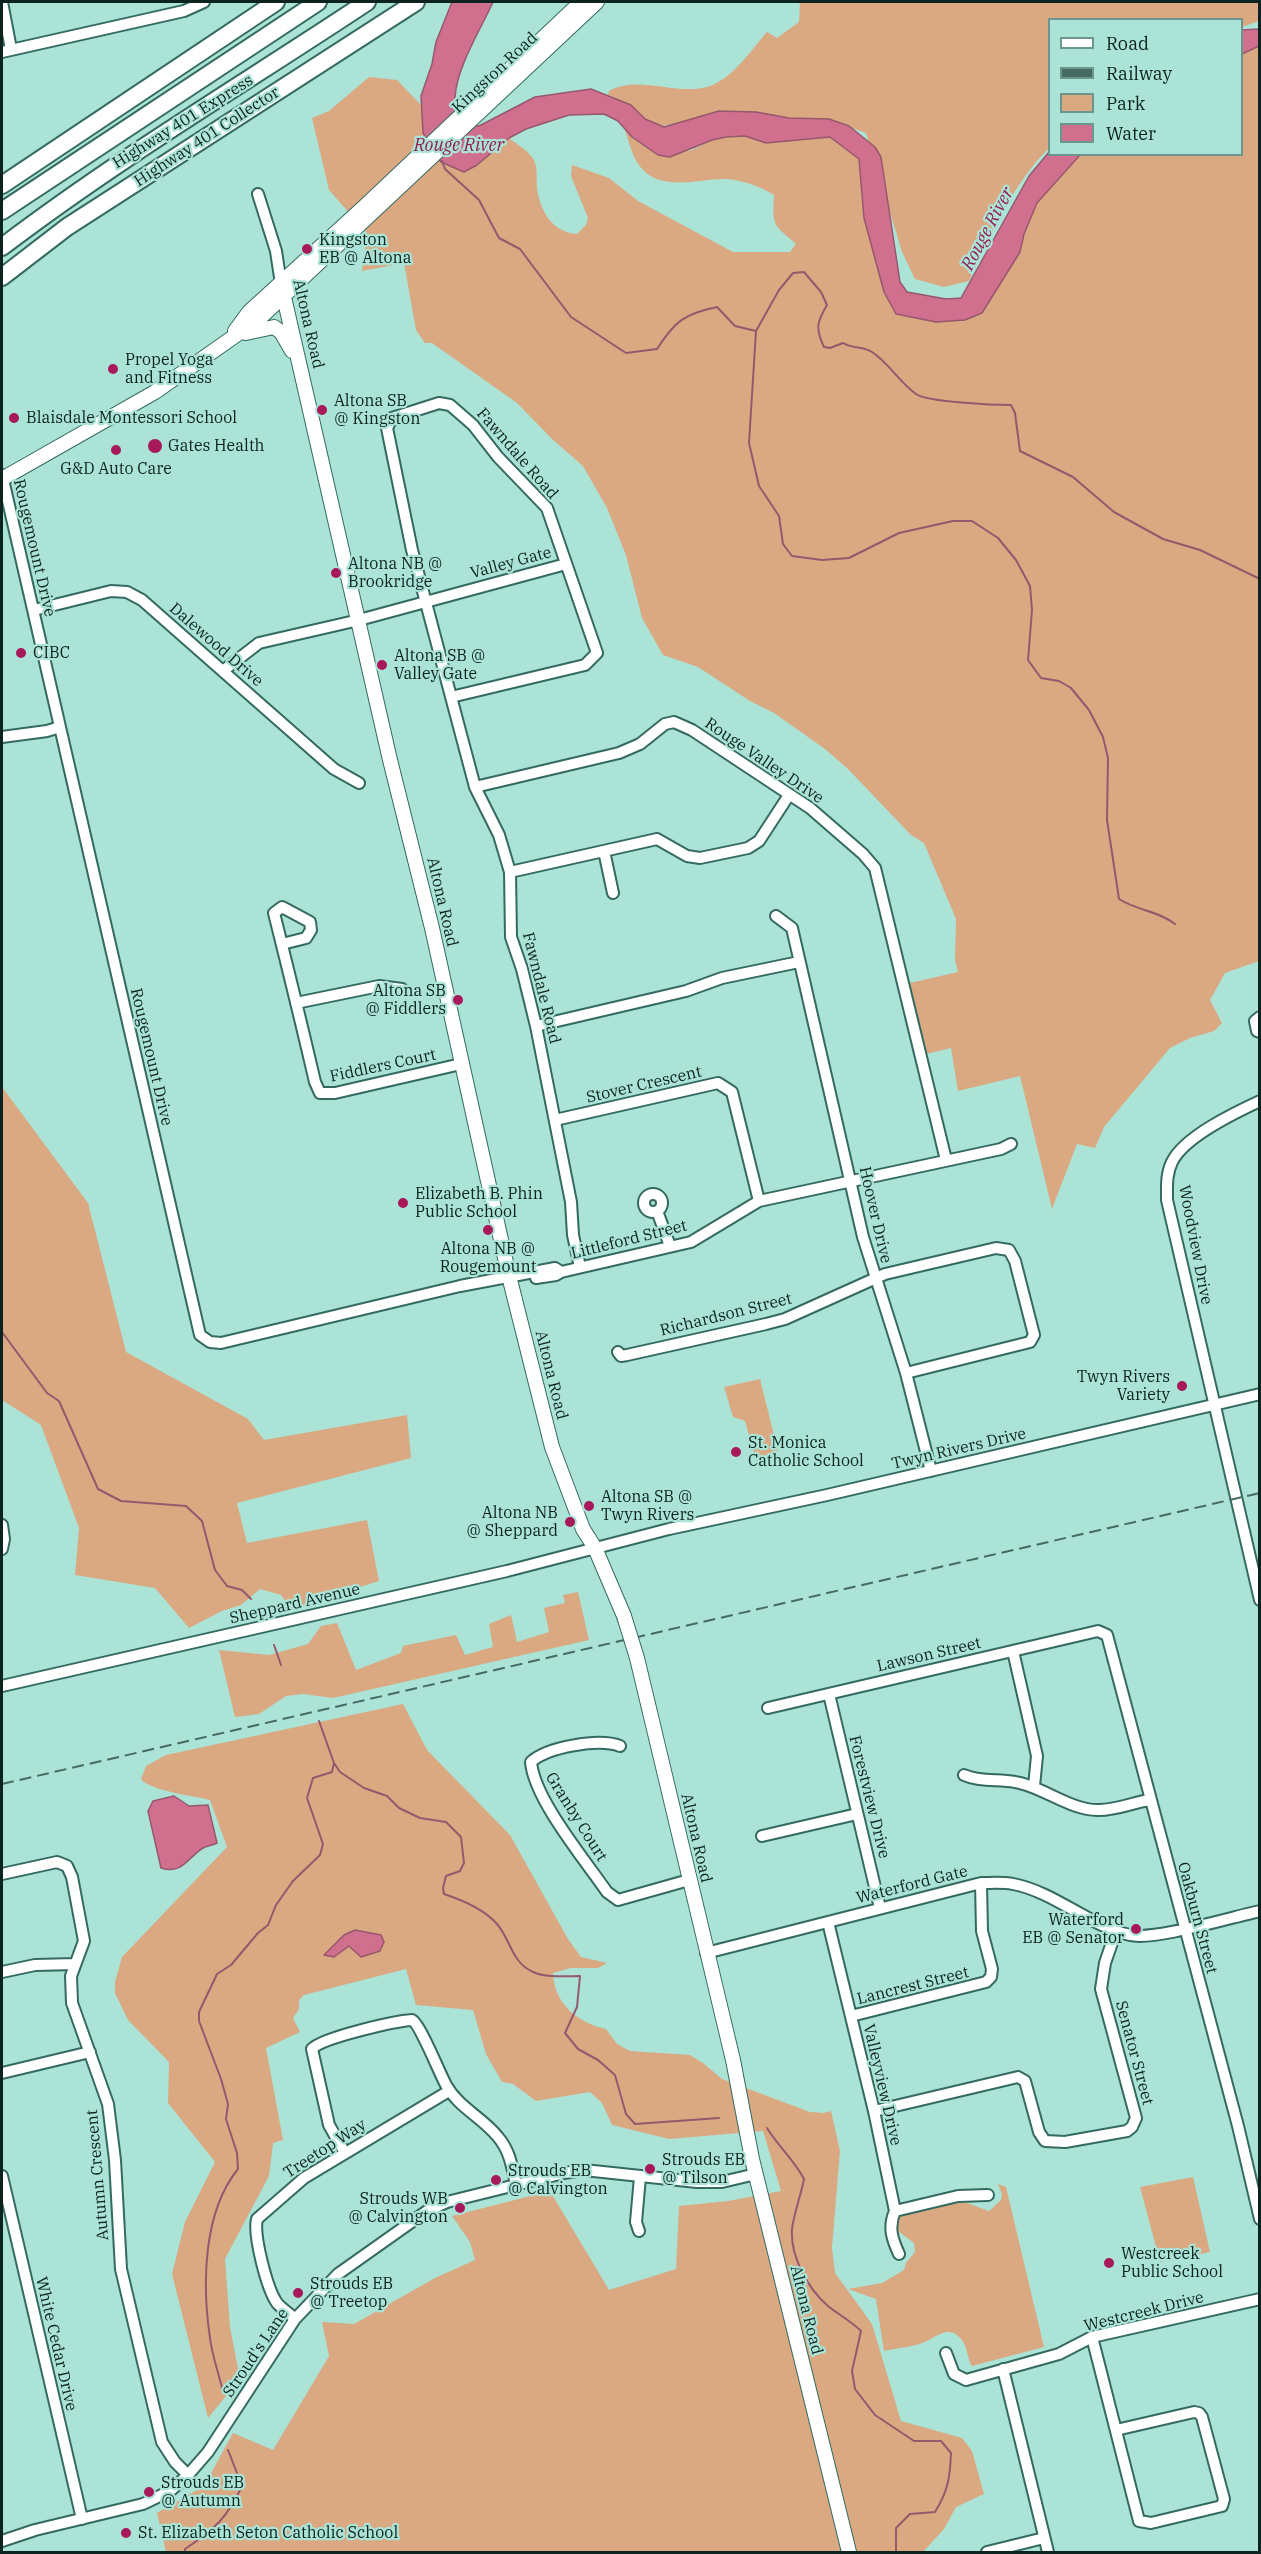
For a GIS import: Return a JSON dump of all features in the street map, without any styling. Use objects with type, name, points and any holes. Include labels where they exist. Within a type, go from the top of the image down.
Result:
[{"type":"highway","points":[[2,185],[276,2]]},
{"type":"highway","name":"Highway 401 Express","points":[[2,211],[318,2]]},
{"type":"highway","name":"Highway 401 Express","points":[[2,247],[119,162],[234,90],[367,2]]},
{"type":"highway","name":"Highway 401 Collector","points":[[2,277],[67,227],[416,2]]},
{"type":"main road","name":"Kingston Road","points":[[2,478],[155,392],[230,338],[249,312],[283,291],[552,35],[581,2]]},
{"type":"main road","name":"Kingston Road","points":[[552,35],[597,2]]},
{"type":"main road","name":"Altona Road","points":[[283,291],[509,1276],[552,1447],[583,1529],[594,1548],[624,1616],[637,1658],[733,2060],[756,2174],[849,2553]]},
{"type":"main road","points":[[230,338],[262,328],[274,327],[281,332],[298,360]]},
{"type":"street","points":[[2,2],[6,51],[184,11],[203,2]]},
{"type":"street","name":"Altona Road","points":[[258,194],[276,251],[283,291]]},
{"type":"street","name":"Fawndale Road","points":[[566,564],[547,508],[498,457],[473,425],[450,405],[440,403],[392,418],[387,428],[425,601],[475,787],[499,835],[510,872],[511,937],[522,969],[536,1026],[571,1202],[573,1235],[580,1268]]},
{"type":"street","name":"Rougemount Drive","points":[[2,478],[200,1335],[210,1342],[221,1342],[509,1276]]},
{"type":"street","points":[[451,697],[585,666],[597,653],[566,564]]},
{"type":"street","name":"Valley Gate","points":[[224,670],[259,643],[359,620],[566,564]]},
{"type":"street","name":"Dalewood Drive","points":[[34,610],[111,591],[127,592],[142,600],[224,670],[334,770],[358,783]]},
{"type":"street","name":"Rouge Valley Drive","points":[[475,787],[619,753],[640,744],[665,724],[674,722],[692,730],[810,808],[863,854],[875,868],[946,1160]]},
{"type":"street","points":[[2,737],[60,727]]},
{"type":"street","points":[[510,872],[657,839],[687,856],[700,858],[748,848],[759,841],[789,795]]},
{"type":"street","points":[[604,851],[613,893]]},
{"type":"street","name":"Hoover Drive","points":[[777,916],[792,928],[874,1278],[906,1373],[931,1471]]},
{"type":"street","name":"Fiddlers Court","points":[[282,944],[320,1093],[335,1093],[462,1064]]},
{"type":"street","points":[[536,1026],[686,991],[722,978],[800,962]]},
{"type":"street","points":[[297,1004],[380,986],[402,989]]},
{"type":"street","points":[[1260,1017],[1255,1021],[1257,1031],[1260,1032]]},
{"type":"street","name":"Stover Crescent","points":[[555,1120],[718,1083],[732,1092],[759,1202]]},
{"type":"street","name":"Woodview Drive","points":[[1260,1101],[1238,1111],[1182,1147],[1172,1163],[1167,1180],[1167,1200],[1260,1600]]},
{"type":"street","name":"Littleford Street","points":[[509,1276],[527,1275],[535,1278],[556,1275],[691,1242],[759,1202],[1001,1149],[1011,1144]]},
{"type":"street","points":[[657,1211],[670,1246]]},
{"type":"street","name":"Richardson Street","points":[[618,1352],[621,1356],[627,1355],[785,1319],[874,1278],[912,1266],[996,1248],[1009,1250],[1015,1261],[1034,1335],[1030,1342],[906,1373]]},
{"type":"street","name":"Twyn Rivers Drive","points":[[594,1548],[1260,1394]]},
{"type":"street","points":[[2,1525],[4,1539],[2,1549]]},
{"type":"street","name":"Sheppard Avenue","points":[[2,1686],[507,1571],[594,1548]]},
{"type":"street","name":"Lawson Street","points":[[768,1708],[1098,1631]]},
{"type":"street","name":"Oakburn Street","points":[[1098,1631],[1103,1632],[1110,1641],[1149,1800],[1238,2126],[1260,2219]]},
{"type":"street","points":[[1013,1651],[1037,1756],[1034,1786]]},
{"type":"street","name":"Forestview Drive","points":[[829,1694],[880,1908]]},
{"type":"street","name":"Granby Court","points":[[620,1746],[609,1742],[592,1743],[539,1754],[531,1762],[532,1775],[557,1820],[608,1892],[618,1900],[689,1880]]},
{"type":"street","points":[[964,1774],[972,1779],[1015,1782],[1034,1786],[1068,1802],[1096,1811],[1149,1800]]},
{"type":"street","points":[[762,1836],[857,1814]]},
{"type":"street","name":"Autumn Crescent","points":[[2,1874],[57,1862],[67,1866],[72,1877],[84,1941],[71,1976],[72,2003],[108,2104],[112,2126],[121,2270],[162,2442],[175,2462],[188,2475]]},
{"type":"street","name":"Waterford Gate","points":[[706,1953],[981,1883],[1013,1884],[1131,1936],[1146,1936],[1260,1911]]},
{"type":"street","name":"Lancrest Street","points":[[851,2016],[987,1982],[991,1977],[992,1969],[982,1931],[981,1883]]},
{"type":"street","name":"Valleyview Drive","points":[[828,1922],[874,2111],[895,2211],[891,2230],[899,2254]]},
{"type":"street","name":"Senator Street","points":[[874,2111],[1018,2077],[1024,2081],[1039,2132],[1045,2141],[1065,2142],[1127,2131],[1132,2127],[1136,2118],[1101,1989],[1105,1963],[1116,1931]]},
{"type":"street","points":[[2,1972],[35,1965],[75,1964]]},
{"type":"street","points":[[345,2153],[329,2125],[312,2049],[315,2045],[338,2037],[412,2020],[421,2029],[433,2061],[449,2091],[470,2113],[498,2136],[509,2155],[516,2184]]},
{"type":"street","points":[[2,2073],[90,2052]]},
{"type":"street","name":"Treetop Way","points":[[295,2319],[279,2305],[272,2291],[257,2234],[257,2219],[304,2178],[449,2091]]},
{"type":"street","name":"Stroud's Lane","points":[[2,2541],[35,2530],[143,2504],[170,2491],[208,2452],[295,2319],[338,2274],[427,2211],[447,2202],[516,2184],[584,2170],[640,2177],[722,2182],[756,2174]]},
{"type":"street","name":"White Cedar Drive","points":[[2,2176],[82,2519]]},
{"type":"street","points":[[639,2231],[636,2222],[640,2177]]},
{"type":"street","points":[[895,2211],[958,2196],[988,2195]]},
{"type":"street","name":"Westcreek Drive","points":[[946,2353],[954,2374],[966,2380],[1059,2354],[1092,2337],[1260,2299]]},
{"type":"street","points":[[1092,2337],[1139,2521],[1151,2523],[1222,2506],[1224,2499],[1199,2413],[1194,2412],[1116,2430]]},
{"type":"street","points":[[1003,2369],[1048,2553]]},
{"type":"street","points":[[987,2553],[1044,2538]]},
{"type":"green space","points":[[800,2],[1259,2],[1259,21],[1243,27],[1243,18],[1048,18],[1048,149],[1013,194],[969,281],[944,287],[915,279],[902,252],[866,133],[827,119],[789,118],[756,112],[659,126],[645,119],[631,105],[608,95],[609,91],[621,86],[646,85],[698,89],[710,86],[726,77],[741,63],[767,32],[777,38],[799,22]]},
{"type":"green space","points":[[1259,46],[1259,961],[1225,973],[1210,1000],[1222,1023],[1214,1031],[1190,1038],[1170,1048],[1104,1127],[1095,1148],[1077,1144],[1052,1209],[1020,1076],[958,1091],[951,1048],[926,1054],[910,983],[958,972],[955,960],[956,919],[924,843],[911,835],[848,769],[825,749],[774,713],[750,701],[698,667],[663,655],[642,618],[626,555],[607,508],[583,466],[552,439],[517,403],[432,343],[425,343],[416,330],[404,263],[362,271],[367,233],[329,190],[312,118],[329,111],[369,77],[397,80],[422,106],[423,133],[477,165],[509,138],[526,151],[535,163],[541,205],[554,225],[561,229],[577,234],[586,225],[588,218],[571,176],[572,165],[609,178],[638,201],[733,252],[790,252],[796,244],[783,233],[774,220],[774,195],[751,184],[732,180],[671,182],[651,176],[636,161],[624,127],[632,137],[690,151],[712,140],[726,137],[745,136],[766,143],[830,137],[859,159],[864,218],[884,292],[896,314],[936,322],[1020,252],[1024,234],[1037,203],[1079,156],[1243,156],[1243,54]]},
{"type":"green space","points":[[2,1087],[88,1203],[126,1352],[248,1419],[264,1440],[407,1415],[411,1458],[237,1503],[247,1543],[367,1520],[379,1581],[291,1609],[281,1595],[260,1589],[241,1605],[222,1611],[189,1628],[155,1588],[75,1575],[79,1528],[41,1425],[2,1400]]},
{"type":"green space","points":[[760,1379],[778,1451],[758,1467],[745,1421],[733,1417],[724,1387]]},
{"type":"green space","points":[[578,1592],[589,1640],[333,1698],[303,1694],[286,1696],[259,1714],[235,1717],[219,1650],[269,1655],[308,1644],[321,1626],[337,1623],[356,1670],[401,1653],[403,1646],[456,1635],[465,1655],[493,1647],[489,1624],[511,1615],[517,1642],[549,1632],[544,1608],[565,1603],[563,1595]]},
{"type":"green space","points":[[403,1704],[427,1750],[510,1835],[568,1939],[581,1957],[607,1963],[598,1968],[571,1968],[553,1973],[558,1994],[569,2010],[586,2022],[606,2029],[617,2044],[630,2051],[690,2055],[722,2079],[810,2112],[831,2111],[840,2151],[832,2248],[835,2273],[872,2324],[901,2421],[962,2438],[972,2451],[984,2494],[956,2507],[944,2529],[923,2552],[166,2552],[157,2513],[204,2486],[233,2433],[273,2450],[329,2356],[322,2322],[354,2324],[435,2278],[475,2260],[470,2242],[452,2216],[550,2191],[609,2290],[676,2269],[679,2206],[728,2201],[781,2191],[763,2131],[669,2139],[612,2125],[602,2103],[590,2092],[536,2101],[513,2084],[502,2082],[486,2054],[473,2010],[416,2005],[406,1969],[304,1995],[299,2000],[299,2009],[293,2018],[300,2032],[266,2048],[283,2140],[273,2143],[269,2176],[225,2259],[230,2327],[240,2379],[208,2418],[172,2274],[185,2222],[215,2162],[168,2103],[169,2062],[128,2020],[115,1993],[115,1982],[122,1957],[227,1847],[210,1800],[153,1787],[141,1779],[146,1766],[166,1755]]},
{"type":"green space","points":[[1193,2177],[1210,2252],[1160,2262],[1140,2187]]},
{"type":"green space","points":[[998,2184],[1006,2187],[1044,2347],[972,2366],[963,2342],[957,2335],[944,2332],[917,2345],[884,2351],[876,2299],[848,2289],[882,2283],[904,2270],[906,2263],[915,2252],[914,2243],[898,2231],[896,2226],[901,2215],[957,2202],[989,2211],[1001,2200],[1002,2194]]},
{"type":"water","name":"Rouge River","points":[[452,2],[493,2],[464,62],[456,86],[456,105],[465,124],[479,126],[535,97],[591,89],[631,105],[645,119],[664,127],[719,111],[756,112],[789,118],[829,119],[849,126],[875,147],[881,157],[900,282],[907,292],[946,299],[961,298],[1029,176],[1048,153],[1048,156],[1079,156],[1037,203],[1024,234],[1020,252],[982,313],[965,320],[936,322],[896,314],[884,292],[864,218],[859,159],[830,137],[766,143],[745,136],[726,137],[712,140],[670,157],[658,155],[632,137],[618,121],[604,114],[569,115],[526,129],[509,138],[477,165],[464,172],[441,162],[423,133],[421,96],[432,64],[436,42]]},
{"type":"water","points":[[1259,29],[1259,46],[1243,54],[1243,30]]},
{"type":"water","points":[[174,1796],[189,1806],[208,1805],[217,1843],[203,1848],[179,1867],[168,1870],[161,1868],[148,1811],[153,1801]]},
{"type":"water","points":[[355,1930],[381,1935],[384,1942],[380,1951],[361,1957],[349,1946],[334,1957],[324,1955],[344,1935]]},
{"type":"waterway","points":[[442,161],[445,169],[479,200],[499,238],[520,249],[571,317],[626,353],[657,349],[681,320],[717,307],[735,326],[756,331],[779,290],[793,273],[804,272],[821,292],[827,305],[818,325],[824,347],[830,348],[843,343],[869,350],[878,356],[910,389],[922,397],[961,403],[1011,405],[1015,413],[1020,451],[1073,477],[1114,512],[1163,539],[1200,550],[1260,579]]},
{"type":"waterway","points":[[756,331],[749,443],[759,486],[779,516],[783,544],[792,556],[822,560],[849,558],[899,533],[953,521],[972,521],[998,538],[1016,560],[1030,586],[1032,610],[1028,660],[1041,678],[1059,681],[1071,688],[1089,710],[1103,737],[1108,758],[1107,820],[1119,899],[1162,916],[1175,924]]},
{"type":"waterway","points":[[2,1332],[47,1393],[59,1401],[98,1489],[121,1501],[186,1506],[202,1521],[215,1570],[227,1586],[242,1590],[251,1599]]},
{"type":"waterway","points":[[274,1645],[281,1665]]},
{"type":"waterway","points":[[319,1721],[334,1763],[340,1772],[364,1788],[387,1796],[399,1808],[420,1818],[446,1822],[461,1837],[464,1863],[460,1871],[446,1876],[444,1894],[473,1906],[492,1919],[502,1930],[520,1963],[526,1968],[544,1975],[580,1976],[577,2007],[565,2033],[578,2049],[598,2060],[615,2075],[626,2114],[635,2124],[719,2118]]},
{"type":"waterway","points":[[222,2388],[207,2317],[206,2272],[208,2249],[218,2206],[226,2186],[238,2169],[237,2153],[226,2119],[228,2104],[199,2021],[199,2012],[217,1974],[231,1965],[258,1933],[268,1925],[276,1905],[293,1881],[320,1855],[323,1844],[307,1798],[313,1778],[332,1772],[334,1763]]},
{"type":"waterway","points":[[767,2128],[804,2179],[792,2229],[797,2261],[807,2281],[821,2299],[861,2331],[852,2371],[855,2389],[875,2415],[914,2441],[941,2441],[951,2453],[948,2484],[935,2512],[910,2514],[896,2528],[896,2552]]},
{"type":"waterway","points":[[185,2552],[185,2549],[219,2522],[231,2507],[242,2486],[228,2450]]},
{"type":"railway","points":[[2,1784],[1260,1493]]},
{"type":"place","name":"Kingston EB @ Altona","points":[[307,249]]},
{"type":"place","name":"Propel Yoga and Fitness","points":[[113,369]]},
{"type":"place","name":"Altona SB @ Kingston","points":[[322,410]]},
{"type":"place","name":"Blaisdale Montessori School","points":[[14,418]]},
{"type":"place","name":"Gates Health","points":[[155,446]]},
{"type":"place","name":"G&D Auto Care","points":[[116,450]]},
{"type":"place","name":"Altona NB @ Brookridge","points":[[336,573]]},
{"type":"place","name":"CIBC","points":[[21,653]]},
{"type":"place","name":"Altona SB @ Valley Gate","points":[[382,665]]},
{"type":"place","name":"Altona SB @ Fiddlers","points":[[458,1000]]},
{"type":"place","name":"Elizabeth B. Phin Public School","points":[[403,1203]]},
{"type":"place","name":"Altona NB @ Rougemount","points":[[488,1230]]},
{"type":"place","name":"Twyn Rivers Variety","points":[[1182,1386]]},
{"type":"place","name":"St. Monica Catholic School","points":[[736,1452]]},
{"type":"place","name":"Altona SB @ Twyn Rivers","points":[[589,1506]]},
{"type":"place","name":"Altona NB @ Sheppard","points":[[570,1522]]},
{"type":"place","name":"Waterford EB @ Senator","points":[[1136,1929]]},
{"type":"place","name":"Strouds EB @ Tilson","points":[[650,2169]]},
{"type":"place","name":"Strouds EB @ Calvington","points":[[496,2180]]},
{"type":"place","name":"Strouds WB @ Calvington","points":[[460,2208]]},
{"type":"place","name":"Westcreek Public School","points":[[1109,2263]]},
{"type":"place","name":"Strouds EB @ Treetop","points":[[298,2293]]},
{"type":"place","name":"Strouds EB @ Autumn","points":[[149,2492]]},
{"type":"place","name":"St. Elizabeth Seton Catholic School","points":[[126,2533]]}]
